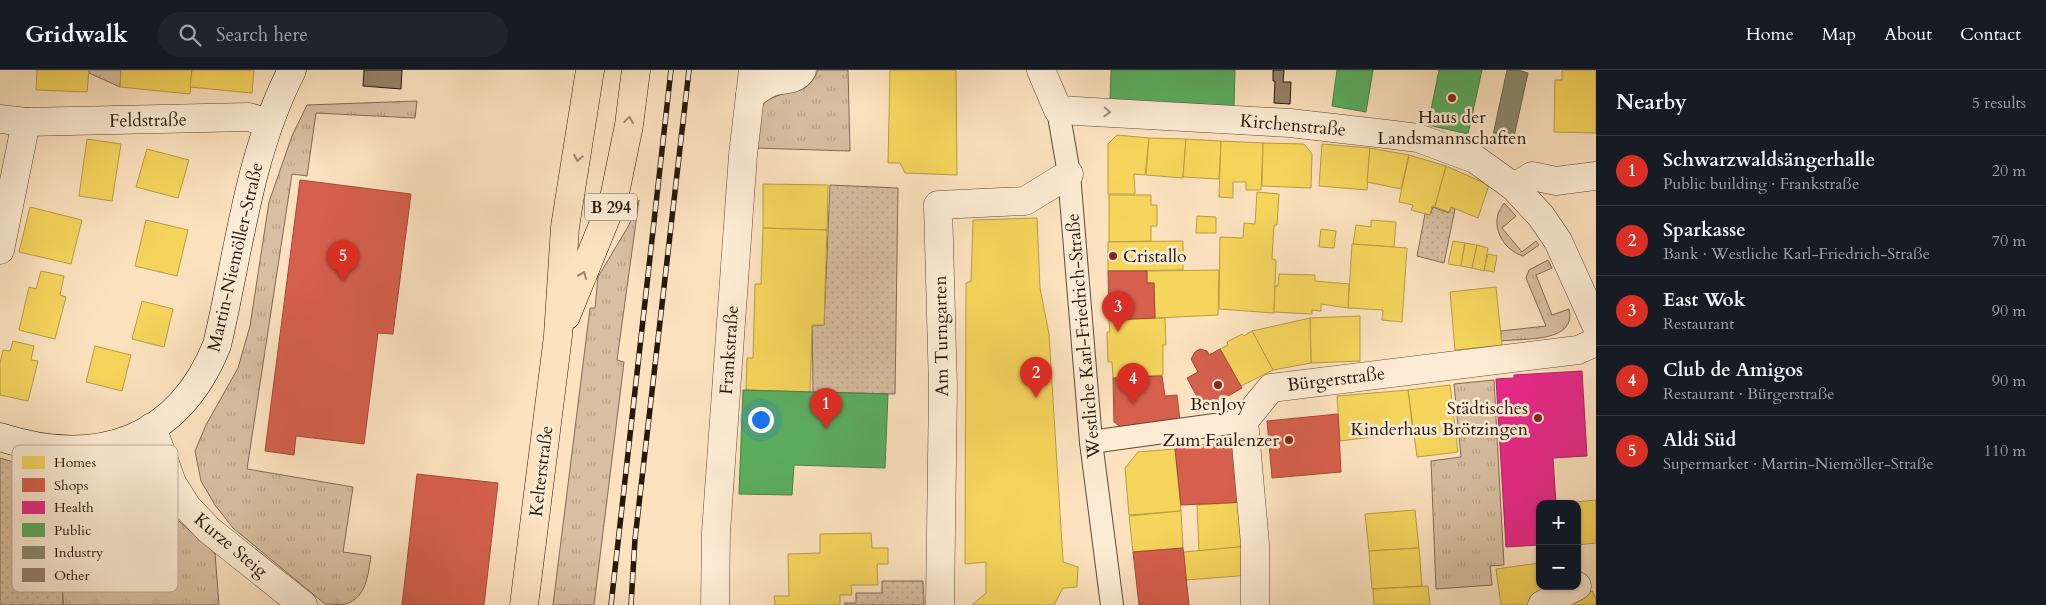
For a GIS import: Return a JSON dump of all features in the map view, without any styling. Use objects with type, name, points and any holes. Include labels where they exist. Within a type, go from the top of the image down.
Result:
[{"type":"main road","name":"Kelterstraße","points":[[558,336],[614,198],[629,125],[636,70]]},
{"type":"main road","name":"Kelterstraße","points":[[524,605],[558,336],[565,227],[579,150],[587,77]]},
{"type":"street","name":"Martin-Niemöller-Straße","points":[[152,427],[181,403],[197,385],[208,367],[217,345],[248,194],[268,123],[292,70]]},
{"type":"street","name":"Frankstraße","points":[[715,605],[716,532],[743,155],[751,83],[786,80],[799,75],[802,70]]},
{"type":"street","name":"Westliche Karl-Friedrich-Straße","points":[[1041,70],[1058,110],[1069,174],[1091,442],[1112,605]]},
{"type":"street","name":"Kirchenstraße","points":[[1058,110],[1290,123],[1418,138],[1475,160],[1514,187],[1541,216],[1558,241],[1596,325]]},
{"type":"street","name":"Feldstraße","points":[[0,250],[13,120],[249,118],[268,123]]},
{"type":"street","name":"Am Turngarten","points":[[940,605],[943,388],[938,205],[1024,200],[1069,174]]},
{"type":"street","points":[[1514,187],[1532,176],[1556,181],[1596,176]]},
{"type":"street","name":"Bürgerstraße","points":[[1244,421],[1271,388],[1578,350],[1596,342]]},
{"type":"street","points":[[1091,442],[1244,421],[1255,544],[1255,605]]},
{"type":"street","points":[[115,445],[152,427]]},
{"type":"street","name":"Kurze Steig","points":[[152,427],[158,445]]},
{"type":"street","points":[[0,437],[34,445]]},
{"type":"street","name":"Kurze Steig","points":[[178,493],[187,507],[209,530],[303,605]]},
{"type":"street","points":[[1581,584],[1596,576]]},
{"type":"street","points":[[1542,605],[1570,590]]},
{"type":"green space","points":[[89,70],[121,70],[120,87],[89,73]]},
{"type":"green space","points":[[818,70],[848,70],[850,151],[754,148],[763,104],[773,97],[806,87]]},
{"type":"green space","points":[[417,101],[415,118],[316,113],[307,176],[292,174],[247,469],[353,487],[343,552],[371,556],[367,578],[362,591],[352,601],[345,604],[325,604],[233,528],[215,505],[201,481],[195,451],[206,425],[238,368],[250,326],[269,202],[292,136],[307,105]]},
{"type":"green space","points":[[830,185],[898,188],[895,394],[813,392],[812,326],[824,325]]},
{"type":"green space","points":[[639,200],[617,360],[624,362],[594,605],[553,605],[590,308],[595,308],[598,277],[629,225]]},
{"type":"green space","points":[[1504,203],[1516,216],[1502,228],[1522,252],[1536,241],[1539,245],[1523,256],[1511,250],[1499,234],[1497,227],[1498,213]]},
{"type":"green space","points":[[1433,207],[1449,213],[1451,207],[1455,209],[1444,263],[1417,256],[1425,214],[1430,215]]},
{"type":"green space","points":[[1548,260],[1552,268],[1536,275],[1552,315],[1569,309],[1569,320],[1565,328],[1547,337],[1501,341],[1501,331],[1546,326],[1526,278],[1529,270]]},
{"type":"green space","points":[[1494,380],[1504,565],[1490,566],[1492,585],[1436,589],[1431,461],[1461,457],[1454,384]]},
{"type":"green space","points":[[0,458],[12,462],[12,592],[62,592],[63,605],[0,605]]},
{"type":"green space","points":[[178,520],[215,553],[219,605],[63,605],[63,592],[178,592]]},
{"type":"green space","points":[[882,581],[923,581],[924,605],[845,605],[844,603],[856,603],[856,593],[882,593]]},
{"type":"building: Homes","points":[[37,70],[89,70],[87,92],[36,90]]},
{"type":"building: Homes","points":[[121,70],[192,70],[190,94],[120,87]]},
{"type":"building: Homes","points":[[192,70],[254,70],[252,93],[190,87]]},
{"type":"building: Homes","points":[[890,70],[956,70],[957,175],[905,173],[900,163],[888,163]]},
{"type":"building: Homes","points":[[1562,70],[1596,70],[1596,133],[1554,132],[1555,80],[1562,80]]},
{"type":"building: Homes","points":[[1117,135],[1149,138],[1145,175],[1134,174],[1135,194],[1108,194],[1108,144]]},
{"type":"building: Homes","points":[[1149,138],[1186,139],[1183,178],[1146,175]]},
{"type":"building: Homes","points":[[87,139],[121,144],[112,201],[79,196]]},
{"type":"building: Homes","points":[[1186,139],[1221,141],[1219,179],[1183,177]]},
{"type":"building: Homes","points":[[1221,141],[1263,143],[1261,190],[1246,190],[1246,182],[1233,182],[1233,198],[1219,197]]},
{"type":"building: Homes","points":[[1263,143],[1304,144],[1312,154],[1311,188],[1262,186]]},
{"type":"building: Homes","points":[[1322,144],[1370,148],[1367,190],[1319,186]]},
{"type":"building: Homes","points":[[1370,148],[1409,155],[1401,189],[1367,182]]},
{"type":"building: Homes","points":[[147,149],[189,160],[178,198],[136,187]]},
{"type":"building: Homes","points":[[1409,155],[1446,166],[1435,206],[1432,206],[1430,215],[1411,210],[1413,205],[1399,202]]},
{"type":"building: Homes","points":[[1446,166],[1489,185],[1478,218],[1451,207],[1449,212],[1435,207]]},
{"type":"building: Homes","points":[[763,184],[828,185],[827,230],[763,228]]},
{"type":"building: Homes","points":[[1257,192],[1279,194],[1277,225],[1274,225],[1272,259],[1276,260],[1274,313],[1219,309],[1220,237],[1243,238],[1244,223],[1255,224]]},
{"type":"building: Homes","points":[[1109,195],[1151,195],[1151,205],[1157,205],[1157,226],[1151,226],[1151,241],[1109,242]]},
{"type":"building: Homes","points":[[30,207],[82,220],[71,264],[19,252]]},
{"type":"building: Homes","points":[[1197,216],[1216,217],[1216,233],[1196,233]]},
{"type":"building: Homes","points":[[1037,218],[1040,288],[1049,334],[1063,562],[1078,567],[1077,587],[1063,588],[1054,605],[972,605],[986,593],[986,562],[965,564],[966,283],[971,281],[973,220]]},
{"type":"building: Homes","points":[[146,220],[188,230],[177,276],[135,266]]},
{"type":"building: Homes","points":[[1371,220],[1396,222],[1394,247],[1353,244],[1356,225],[1371,227]]},
{"type":"building: Homes","points":[[763,228],[827,230],[824,325],[812,325],[810,392],[746,390],[747,358],[753,358],[755,284],[761,284]]},
{"type":"building: Homes","points":[[1321,229],[1336,231],[1334,248],[1319,247]]},
{"type":"building: Homes","points":[[1183,241],[1183,270],[1108,271],[1108,242]]},
{"type":"building: Homes","points":[[1453,241],[1465,243],[1461,266],[1448,264]]},
{"type":"building: Homes","points":[[1465,243],[1477,245],[1472,268],[1461,266]]},
{"type":"building: Homes","points":[[1352,244],[1407,248],[1402,322],[1382,320],[1383,310],[1348,308]]},
{"type":"building: Homes","points":[[1477,245],[1488,248],[1484,271],[1472,268]]},
{"type":"building: Homes","points":[[1488,254],[1497,256],[1494,272],[1484,270]]},
{"type":"building: Homes","points":[[1219,270],[1218,315],[1155,318],[1154,283],[1147,283],[1147,271]]},
{"type":"building: Homes","points":[[41,271],[64,276],[60,295],[66,297],[55,339],[19,330],[29,287],[36,289]]},
{"type":"building: Homes","points":[[1279,274],[1315,275],[1315,281],[1349,284],[1348,308],[1321,304],[1321,311],[1312,310],[1312,314],[1274,312],[1275,286],[1278,286]]},
{"type":"building: Homes","points":[[1496,287],[1502,345],[1455,350],[1450,292]]},
{"type":"building: Homes","points":[[142,301],[173,309],[164,347],[132,339]]},
{"type":"building: Homes","points":[[1360,316],[1360,361],[1311,363],[1310,318]]},
{"type":"building: Homes","points":[[1165,318],[1166,345],[1163,345],[1163,375],[1113,378],[1112,362],[1108,362],[1107,332],[1110,332],[1109,320]]},
{"type":"building: Homes","points":[[1310,318],[1311,363],[1273,370],[1252,331]]},
{"type":"building: Homes","points":[[1252,331],[1273,370],[1241,386],[1220,349],[1228,345],[1227,342]]},
{"type":"building: Homes","points":[[13,341],[34,346],[31,360],[38,361],[28,401],[0,395],[0,363],[3,350],[10,351]]},
{"type":"building: Homes","points":[[95,346],[131,355],[122,391],[86,382]]},
{"type":"building: Homes","points":[[1450,385],[1458,452],[1417,457],[1408,390]]},
{"type":"building: Homes","points":[[1408,390],[1413,432],[1340,441],[1337,396]]},
{"type":"building: Homes","points":[[1175,449],[1181,511],[1129,515],[1125,468],[1138,452]]},
{"type":"building: Homes","points":[[1596,500],[1596,543],[1581,545],[1581,501]]},
{"type":"building: Homes","points":[[1246,502],[1249,546],[1199,551],[1197,505]]},
{"type":"building: Homes","points":[[1415,510],[1419,548],[1369,551],[1365,514]]},
{"type":"building: Homes","points":[[1181,511],[1183,548],[1133,552],[1129,516]]},
{"type":"building: Homes","points":[[871,533],[872,548],[888,548],[888,564],[877,564],[878,585],[851,585],[852,595],[840,595],[840,605],[775,605],[774,596],[789,596],[788,554],[820,553],[820,534]]},
{"type":"building: Homes","points":[[1249,546],[1251,575],[1186,580],[1184,552]]},
{"type":"building: Homes","points":[[1419,548],[1422,586],[1372,589],[1369,551]]},
{"type":"building: Homes","points":[[1536,564],[1536,590],[1546,590],[1547,598],[1533,605],[1501,605],[1496,569]]},
{"type":"building: Homes","points":[[1428,586],[1430,605],[1374,605],[1373,589]]},
{"type":"building: Homes","points":[[1592,591],[1596,599],[1596,605],[1562,605]]},
{"type":"building: Shops","points":[[300,180],[411,194],[393,334],[378,333],[364,444],[296,436],[294,455],[265,451]]},
{"type":"building: Shops","points":[[1108,271],[1147,271],[1147,283],[1154,283],[1155,318],[1109,320]]},
{"type":"building: Shops","points":[[1200,349],[1207,351],[1209,355],[1220,349],[1242,388],[1204,410],[1187,378],[1198,372],[1191,359],[1195,352]]},
{"type":"building: Shops","points":[[1162,376],[1165,396],[1177,395],[1180,421],[1126,431],[1114,422],[1113,378]]},
{"type":"building: Shops","points":[[1338,414],[1341,472],[1272,478],[1267,421]]},
{"type":"building: Shops","points":[[1234,440],[1246,502],[1181,505],[1175,449]]},
{"type":"building: Shops","points":[[417,474],[498,483],[484,605],[402,605]]},
{"type":"building: Shops","points":[[1183,548],[1189,605],[1139,605],[1133,552]]},
{"type":"building: Health","points":[[1582,371],[1587,456],[1553,458],[1556,500],[1536,500],[1536,545],[1506,547],[1496,379],[1514,378],[1514,375]]},
{"type":"building: Public","points":[[1111,70],[1235,70],[1234,106],[1110,101]]},
{"type":"building: Public","points":[[1337,70],[1373,70],[1366,112],[1332,106]]},
{"type":"building: Public","points":[[1439,70],[1482,70],[1468,134],[1428,125]]},
{"type":"building: Public","points":[[743,390],[888,394],[885,468],[794,465],[792,495],[739,494]]},
{"type":"building: Industry","points":[[1507,70],[1518,70],[1528,73],[1513,141],[1493,135]]},
{"type":"building: Other","points":[[364,70],[402,70],[401,89],[363,86]]},
{"type":"building: Other","points":[[1273,70],[1284,70],[1283,82],[1291,82],[1290,104],[1274,103],[1275,81],[1273,81]]},
{"type":"railway","points":[[611,605],[671,70]]},
{"type":"railway","points":[[631,605],[635,539],[689,70]]},
{"type":"place","name":"Haus der Landsmannschaften","points":[[1452,98]]},
{"type":"place","name":"Cristallo","points":[[1113,256]]},
{"type":"place","name":"Aldi Süd","points":[[343,281]]},
{"type":"place","name":"East Wok","points":[[1118,332]]},
{"type":"place","name":"BenJoy","points":[[1218,385]]},
{"type":"place","name":"Sparkasse","points":[[1036,398]]},
{"type":"place","name":"Club de Amigos","points":[[1133,404]]},
{"type":"place","name":"Städtisches Kinderhaus Brötzingen","points":[[1538,418]]},
{"type":"place","name":"Schwarzwaldsängerhalle","points":[[826,429]]},
{"type":"place","name":"Zum Faulenzer","points":[[1289,440]]}]
